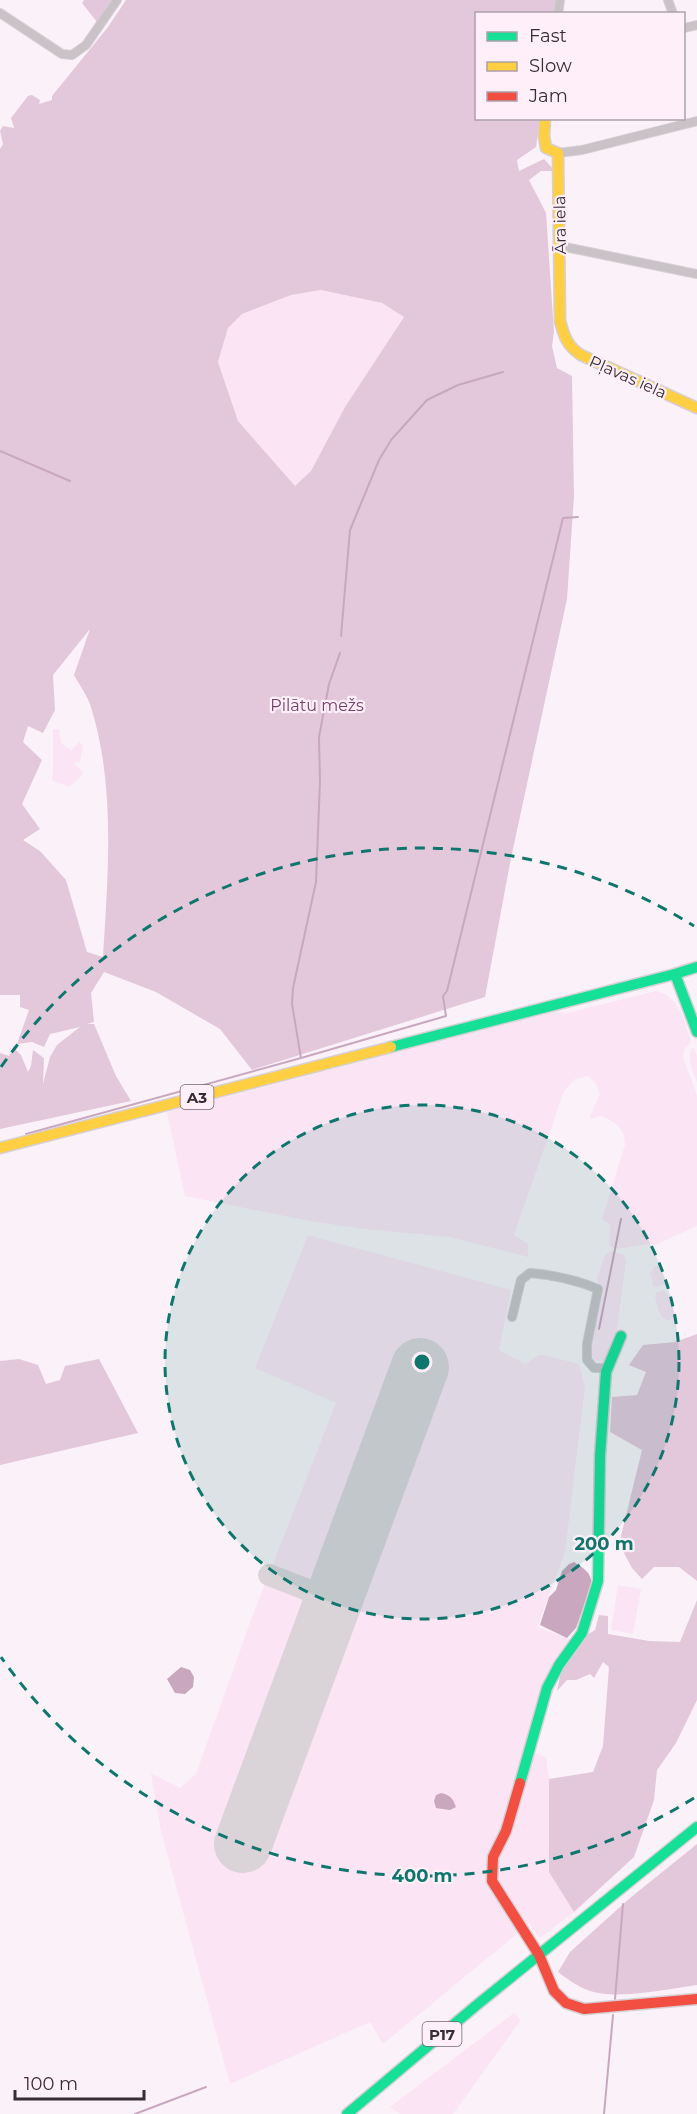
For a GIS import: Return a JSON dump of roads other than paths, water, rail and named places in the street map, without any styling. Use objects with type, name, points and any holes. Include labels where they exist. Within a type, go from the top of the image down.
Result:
[{"type":"main road","points":[[545,120],[546,148],[558,153]]},
{"type":"main road","name":"Āra iela","points":[[558,153],[560,321],[565,339]]},
{"type":"main road","name":"Pļavas iela","points":[[565,339],[572,349],[581,355],[697,408]]},
{"type":"main road","points":[[697,967],[675,974],[697,1032]]},
{"type":"main road","name":"A3","points":[[0,1148],[675,974]]},
{"type":"main road","points":[[621,1336],[608,1368],[600,1456],[598,1581],[582,1633],[559,1665],[547,1688],[506,1831],[493,1857],[492,1881],[539,1955],[554,1991],[566,2003],[575,2007],[594,2009],[697,1999]]},
{"type":"main road","name":"P17","points":[[347,2114],[697,1827]]},
{"type":"street","points":[[0,13],[62,54],[72,55],[86,45],[117,0]]},
{"type":"street","points":[[558,153],[582,150],[697,121]]},
{"type":"street","points":[[560,246],[697,274]]},
{"type":"street","points":[[512,1317],[521,1280],[530,1273],[576,1279],[598,1289],[587,1344],[587,1360],[594,1368],[608,1368]]},
{"type":"waterway","points":[[341,636],[350,530],[379,460],[391,440],[427,400],[458,385],[503,372]]},
{"type":"waterway","points":[[0,451],[70,481]]},
{"type":"waterway","points":[[26,1134],[446,1016],[443,996],[447,991],[563,518],[578,517]]},
{"type":"waterway","points":[[301,1058],[292,1004],[293,988],[316,882],[320,781],[319,737],[329,684],[340,653]]},
{"type":"waterway","points":[[599,1329],[621,1219]]},
{"type":"waterway","points":[[615,1999],[623,1904]]},
{"type":"waterway","points":[[604,2114],[613,2015]]},
{"type":"waterway","points":[[135,2114],[206,2087]]},
{"type":"park label","name":"Pilātu mežs","points":[[317,705]]}]
